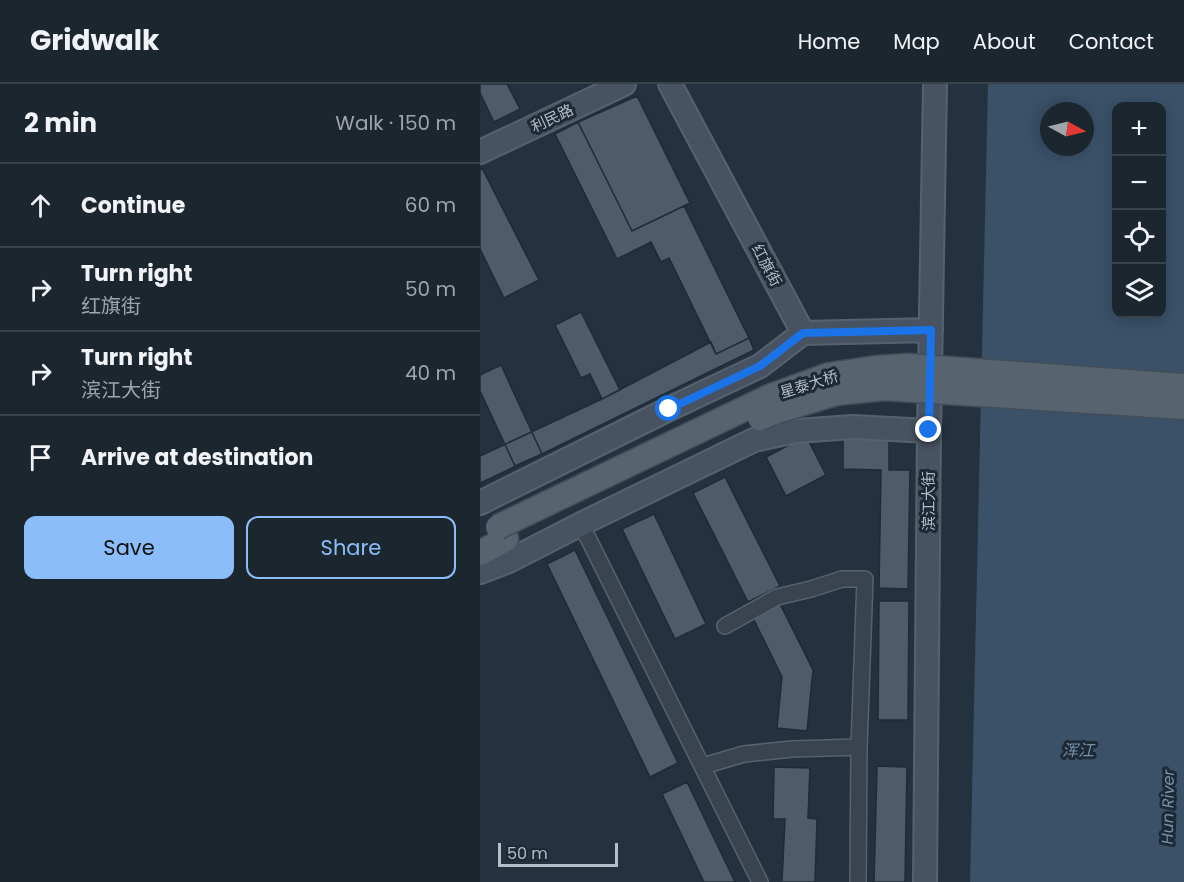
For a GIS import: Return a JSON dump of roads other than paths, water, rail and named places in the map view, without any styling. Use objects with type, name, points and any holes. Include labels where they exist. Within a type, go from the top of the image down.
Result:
[{"type":"main road","name":"星泰大桥","points":[[495,534],[769,397],[829,375],[908,366],[1184,386]]},
{"type":"main road","name":"星泰大桥","points":[[495,534],[774,412],[836,393],[884,388],[1184,407]]},
{"type":"main road","points":[[480,553],[495,534]]},
{"type":"street","name":"利民路","points":[[480,152],[624,84]]},
{"type":"street","name":"红旗街","points":[[670,84],[803,333]]},
{"type":"street","name":"滨江大街","points":[[925,882],[935,84]]},
{"type":"street","points":[[480,503],[760,366],[803,333],[931,330]]},
{"type":"street","points":[[480,572],[509,561],[754,440],[796,431],[853,427],[929,430]]},
{"type":"street","points":[[581,524],[760,882]]},
{"type":"street","points":[[725,626],[777,597],[842,579],[865,579],[859,747],[858,882]]},
{"type":"street","points":[[703,766],[744,754],[792,749],[859,747]]},
{"type":"water","name":"浑江","points":[[988,84],[1184,84],[1184,882],[970,882]]},
{"type":"water label","name":"Hun River","points":[[1168,807]]}]
